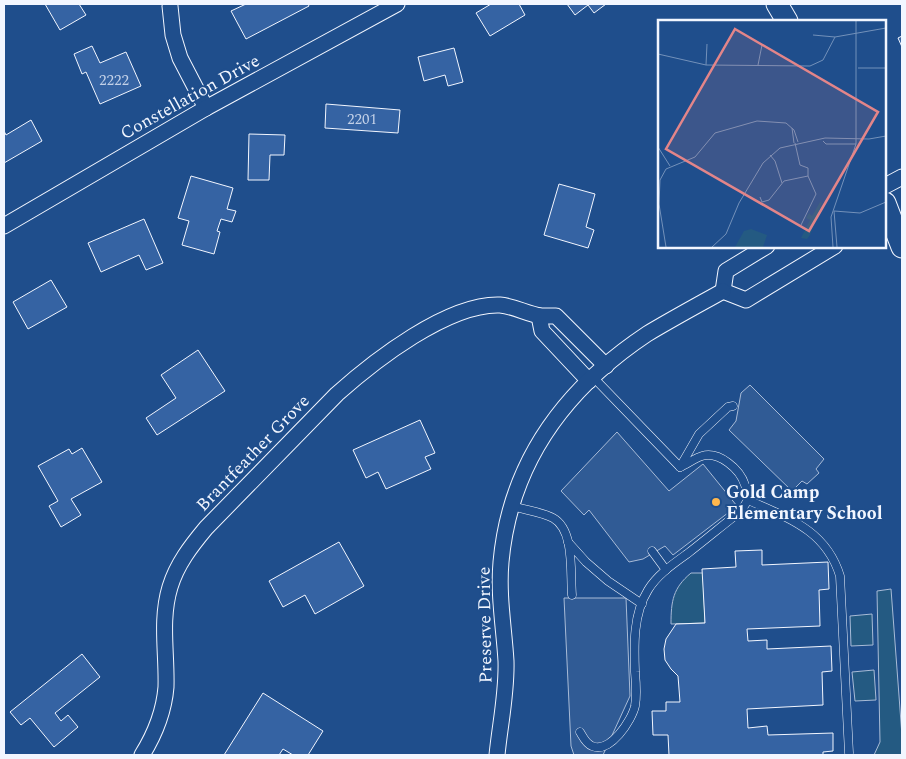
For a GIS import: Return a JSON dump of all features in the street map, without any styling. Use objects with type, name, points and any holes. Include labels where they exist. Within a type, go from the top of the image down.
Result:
[{"type":"main road","points":[[777,4],[786,20]]},
{"type":"main road","points":[[887,211],[902,247]]},
{"type":"street","name":"Constellation Drive","points":[[4,226],[206,108],[397,4]]},
{"type":"street","points":[[170,6],[173,35],[180,58],[206,108]]},
{"type":"street","points":[[886,185],[902,177]]},
{"type":"street","points":[[764,248],[726,271],[723,291],[746,300],[817,251]]},
{"type":"street","name":"Preserve Drive","points":[[497,755],[505,688],[506,662],[500,585],[501,562],[512,506],[519,485],[540,440],[567,403],[606,366],[648,334],[723,291]]},
{"type":"street","name":"Brantfeather Grove","points":[[142,755],[156,728],[163,707],[166,687],[165,608],[177,569],[189,549],[206,528],[337,394],[358,376],[405,342],[436,324],[461,313],[499,305],[521,309],[539,316],[556,316],[606,366]]},
{"type":"street","points":[[539,316],[542,330],[591,379]]},
{"type":"lane","points":[[591,379],[680,467]]},
{"type":"lane","points":[[680,467],[699,434],[728,407],[733,406]]},
{"type":"lane","points":[[580,732],[585,741],[593,747],[602,747],[617,738],[631,718],[635,705],[634,650],[637,615],[648,590],[666,570],[741,511],[748,500],[746,486],[739,472],[724,460],[713,455],[702,456],[680,467]]},
{"type":"lane","points":[[748,500],[788,517],[806,528],[820,540],[836,562],[840,576],[849,753]]},
{"type":"lane","points":[[512,506],[554,519],[566,531],[572,595]]},
{"type":"lane","points":[[568,542],[601,575],[642,604]]},
{"type":"lane","points":[[652,551],[666,570]]},
{"type":"shaded area","points":[[750,385],[824,459],[816,469],[819,473],[807,484],[802,481],[792,491],[729,430],[736,421],[741,393]]},
{"type":"shaded area","points":[[617,432],[669,491],[703,464],[737,506],[673,555],[665,546],[643,559],[629,562],[589,510],[584,515],[561,491]]},
{"type":"shaded area","points":[[691,573],[703,573],[705,623],[671,624],[674,596],[680,584]]},
{"type":"shaded area","points":[[891,589],[902,755],[874,755],[880,742],[877,591]]},
{"type":"shaded area","points":[[564,598],[626,598],[630,696],[603,755],[574,755],[571,746]]},
{"type":"shaded area","points":[[872,614],[873,645],[851,646],[850,616]]},
{"type":"shaded area","points":[[874,670],[876,700],[855,701],[852,672]]},
{"type":"building","points":[[45,4],[79,4],[86,15],[60,30]]},
{"type":"building","points":[[246,4],[308,4],[309,6],[246,39],[231,11]]},
{"type":"building","points":[[491,4],[519,4],[525,15],[490,36],[476,13]]},
{"type":"building","points":[[567,4],[606,4],[594,13],[588,5],[575,15]]},
{"type":"building","points":[[902,36],[902,47],[898,38]]},
{"type":"building","points":[[92,46],[100,63],[126,52],[141,86],[100,104],[86,72],[82,74],[74,54]]},
{"type":"building","points":[[454,48],[463,82],[448,86],[445,75],[424,81],[418,57]]},
{"type":"building","points":[[326,104],[400,110],[398,133],[325,128]]},
{"type":"building","points":[[31,120],[42,141],[4,163],[4,131],[6,135]]},
{"type":"building","points":[[249,134],[285,135],[284,155],[270,155],[269,180],[248,180]]},
{"type":"building","points":[[191,176],[233,188],[227,209],[236,211],[232,222],[221,219],[217,231],[220,232],[214,254],[182,245],[189,221],[178,218]]},
{"type":"building","points":[[559,184],[595,194],[586,227],[594,230],[588,248],[544,235]]},
{"type":"building","points":[[144,219],[163,263],[146,270],[139,255],[101,272],[88,243]]},
{"type":"building","points":[[51,280],[67,307],[28,329],[13,302]]},
{"type":"building","points":[[198,350],[225,391],[157,435],[146,418],[176,398],[161,375]]},
{"type":"building","points":[[420,420],[435,453],[425,457],[431,469],[386,489],[378,472],[366,478],[353,450]]},
{"type":"building","points":[[82,448],[102,482],[71,499],[81,515],[61,527],[49,506],[58,501],[38,466],[69,449],[72,454]]},
{"type":"building","points":[[339,542],[364,586],[315,614],[305,595],[283,607],[269,581]]},
{"type":"building","points":[[762,550],[762,565],[828,562],[829,589],[819,590],[820,626],[747,629],[748,641],[767,640],[767,649],[831,646],[832,671],[822,672],[823,705],[747,709],[748,728],[767,726],[768,735],[833,733],[833,751],[823,752],[823,755],[669,755],[668,735],[653,735],[652,711],[666,711],[666,702],[680,702],[678,676],[665,660],[664,649],[666,639],[676,624],[705,623],[702,569],[736,567],[735,551]]},
{"type":"building","points":[[82,654],[100,677],[55,713],[61,721],[68,715],[78,727],[54,747],[30,718],[21,725],[10,712]]},
{"type":"building","points":[[263,693],[323,731],[308,755],[293,755],[283,749],[279,755],[224,755]]},
{"type":"place","name":"Gold Camp Elementary School","points":[[716,502]]}]
